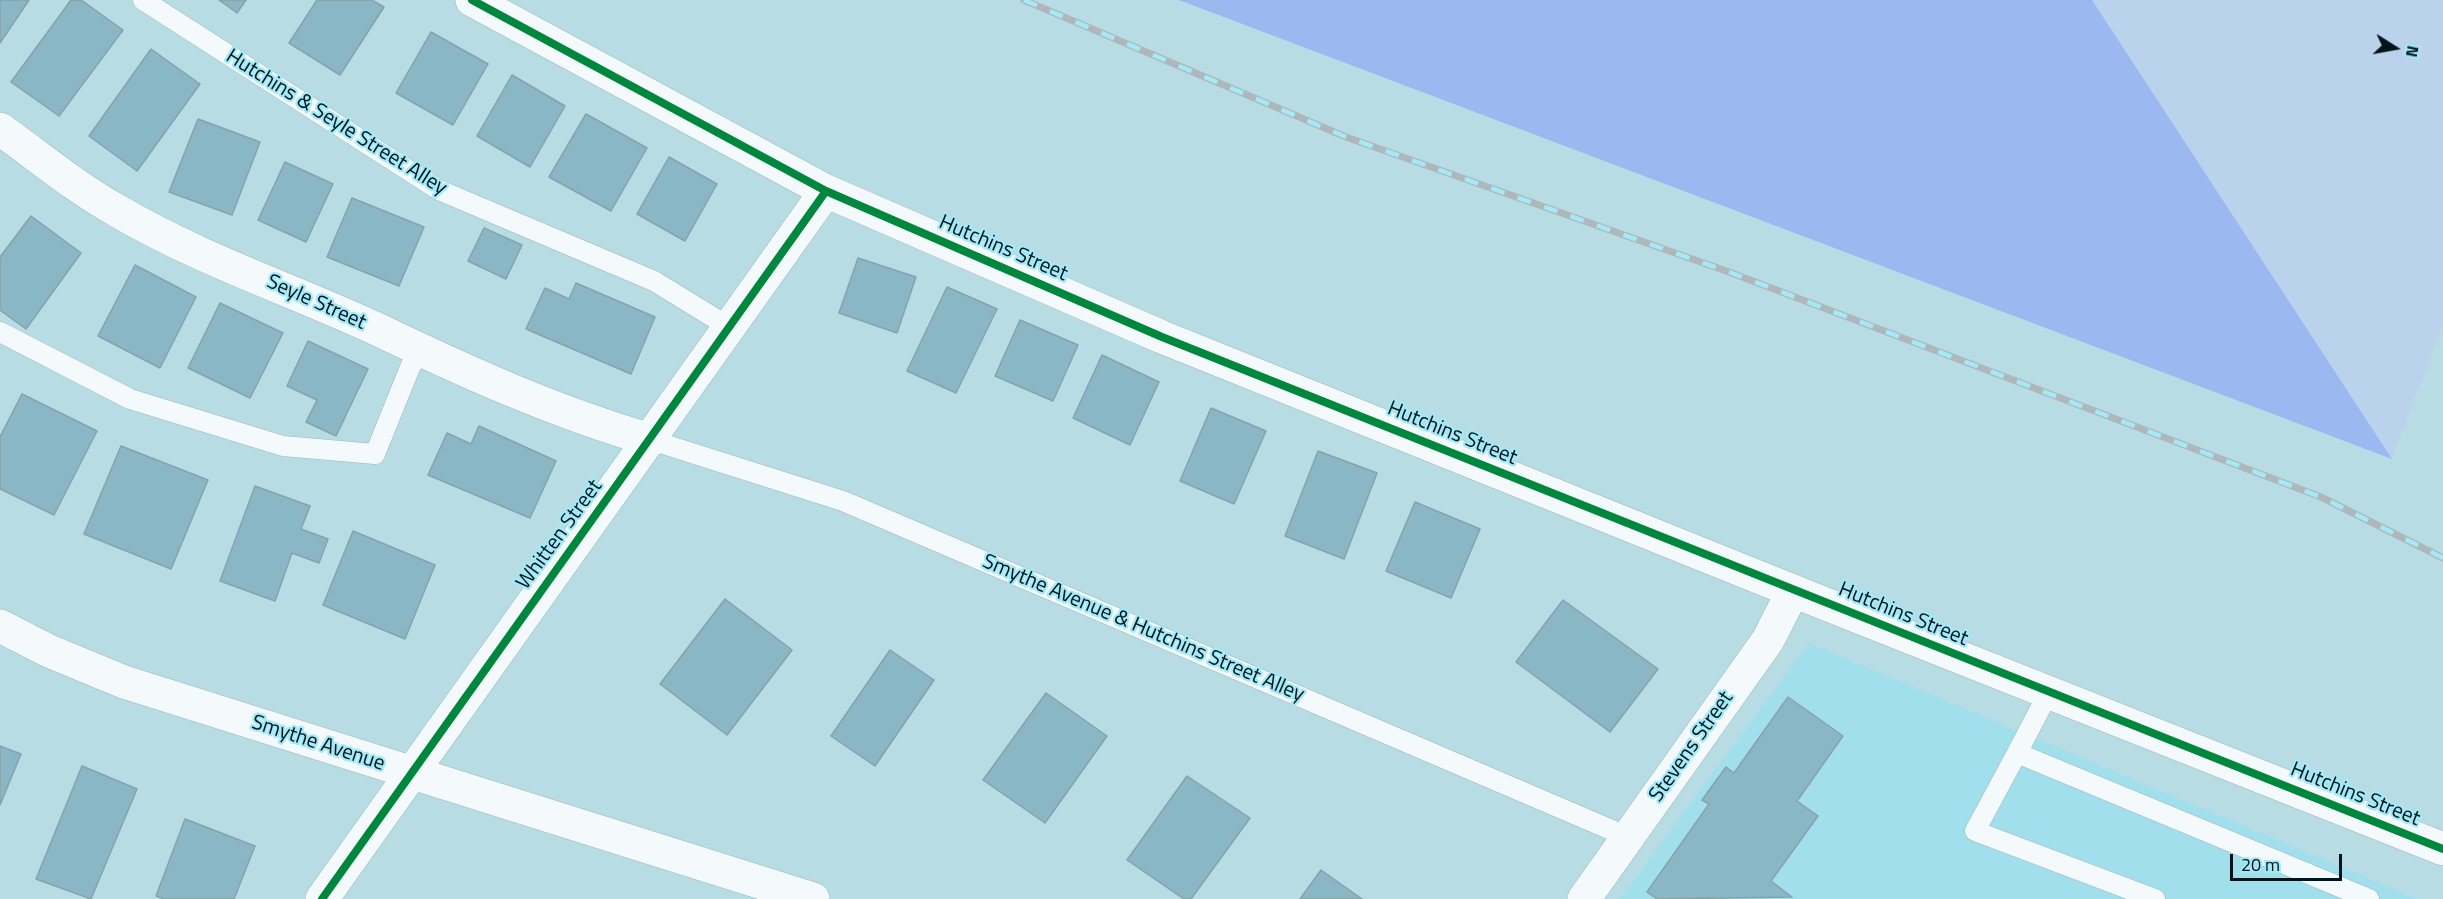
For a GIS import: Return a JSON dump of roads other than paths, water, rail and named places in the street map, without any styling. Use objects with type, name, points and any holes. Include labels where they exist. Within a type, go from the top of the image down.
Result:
[{"type":"street","name":"Hutchins Street","points":[[472,0],[826,191],[1162,337],[2443,849]]},
{"type":"street","name":"Seyle Street","points":[[0,129],[114,210],[161,235],[381,331],[422,352],[597,424],[651,440]]},
{"type":"street","name":"Whitten Street","points":[[322,899],[651,440],[826,191]]},
{"type":"street","name":"Stevens Street","points":[[1584,899],[1768,640],[1793,591]]},
{"type":"street","name":"Smythe Avenue","points":[[0,626],[49,651],[124,682],[813,899]]},
{"type":"lane","name":"Hutchins & Seyle Street Alley","points":[[143,0],[439,190],[654,281],[729,327]]},
{"type":"lane","points":[[0,332],[130,399],[283,446],[375,454],[411,365],[422,352]]},
{"type":"lane","name":"Smythe Avenue & Hutchins Street Alley","points":[[651,440],[843,501],[1628,837]]},
{"type":"lane","points":[[2049,692],[1975,831],[2155,899]]},
{"type":"lane","points":[[2017,753],[2369,899]]},
{"type":"railway","points":[[1024,0],[1346,137],[1729,272],[2321,497],[2443,558]]}]
